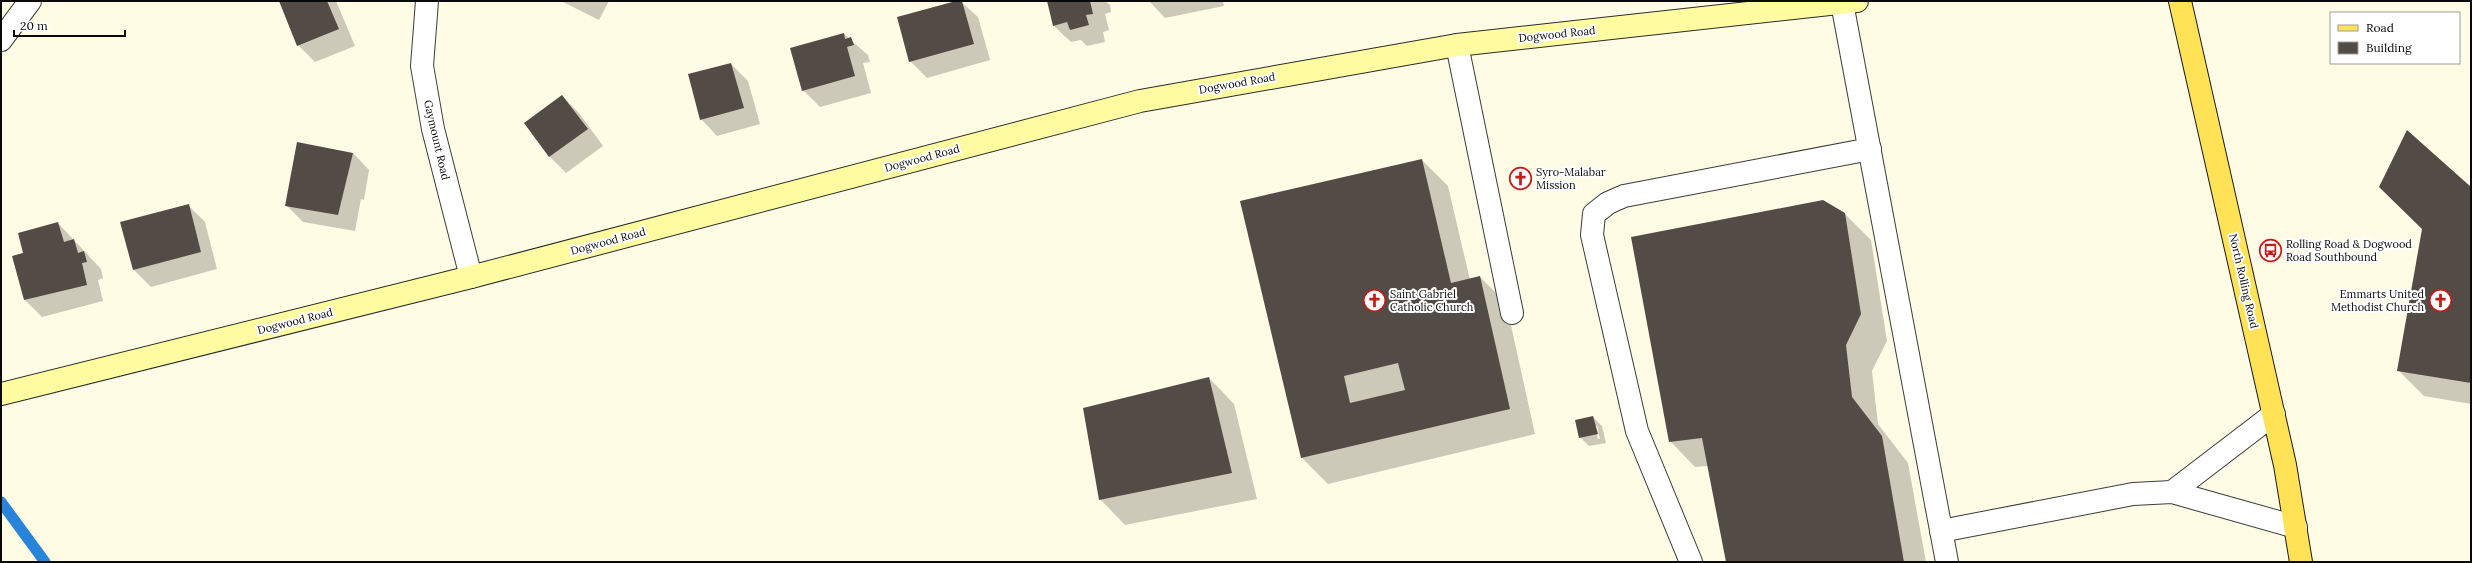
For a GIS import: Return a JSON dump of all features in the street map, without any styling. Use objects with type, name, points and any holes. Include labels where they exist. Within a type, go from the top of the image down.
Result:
[{"type":"main road","name":"North Rolling Road","points":[[2180,1],[2274,414],[2296,527],[2301,562]]},
{"type":"main road","name":"Dogwood Road","points":[[1,394],[471,277],[1140,101],[1456,45],[1850,2]]},
{"type":"street","points":[[1,40],[30,1]]},
{"type":"street","name":"Gaymount Road","points":[[427,1],[422,66],[433,129],[471,277]]},
{"type":"street","points":[[1850,2],[1870,149],[1947,562]]},
{"type":"street","points":[[1456,45],[1512,313]]},
{"type":"street","points":[[1691,562],[1637,431],[1592,235],[1594,214],[1608,203],[1624,196],[1870,149]]},
{"type":"street","points":[[2172,492],[2274,414]]},
{"type":"street","points":[[1941,531],[2133,494],[2172,492],[2296,527]]},
{"type":"building","points":[[279,1],[327,1],[339,29],[297,46]]},
{"type":"building","points":[[956,1],[962,1],[974,44],[909,62],[897,17]]},
{"type":"building","points":[[1047,1],[1090,1],[1093,14],[1086,15],[1089,25],[1070,30],[1067,22],[1053,26]]},
{"type":"building","points":[[844,33],[845,39],[851,37],[854,45],[847,47],[855,76],[802,91],[790,48]]},
{"type":"building","points":[[731,63],[744,108],[700,120],[688,74]]},
{"type":"building","points":[[562,95],[588,129],[549,157],[524,123]]},
{"type":"building","name":"Emmarts United Methodist Church","points":[[2407,130],[2471,187],[2471,383],[2397,371],[2422,229],[2379,187]]},
{"type":"building","points":[[297,142],[353,153],[338,215],[285,206]]},
{"type":"building","name":"Saint Gabriel Catholic Church","points":[[1422,159],[1451,283],[1480,276],[1510,409],[1301,458],[1240,201]],"holes":[[[1398,363],[1405,390],[1350,403],[1344,376]]]},
{"type":"building","points":[[1823,200],[1845,213],[1861,314],[1846,345],[1852,397],[1882,436],[1904,562],[1726,562],[1702,438],[1669,442],[1631,237]]},
{"type":"building","points":[[189,204],[201,252],[133,270],[120,222]]},
{"type":"building","points":[[58,222],[64,242],[74,239],[78,253],[84,251],[87,262],[82,263],[87,285],[24,300],[12,256],[23,253],[18,233]]},
{"type":"building","points":[[1209,377],[1232,473],[1099,500],[1083,408]]},
{"type":"building","points":[[1593,416],[1598,434],[1579,438],[1575,420]]},
{"type":"waterway","points":[[1,502],[45,562]]},
{"type":"place","name":"Syro-Malabar Mission","points":[[1520,178]]},
{"type":"place","name":"Rolling Road & Dogwood Road Southbound","points":[[2270,250]]},
{"type":"place","name":"Saint Gabriel Catholic Church","points":[[1375,300]]},
{"type":"place","name":"Emmarts United Methodist Church","points":[[2440,300]]}]
